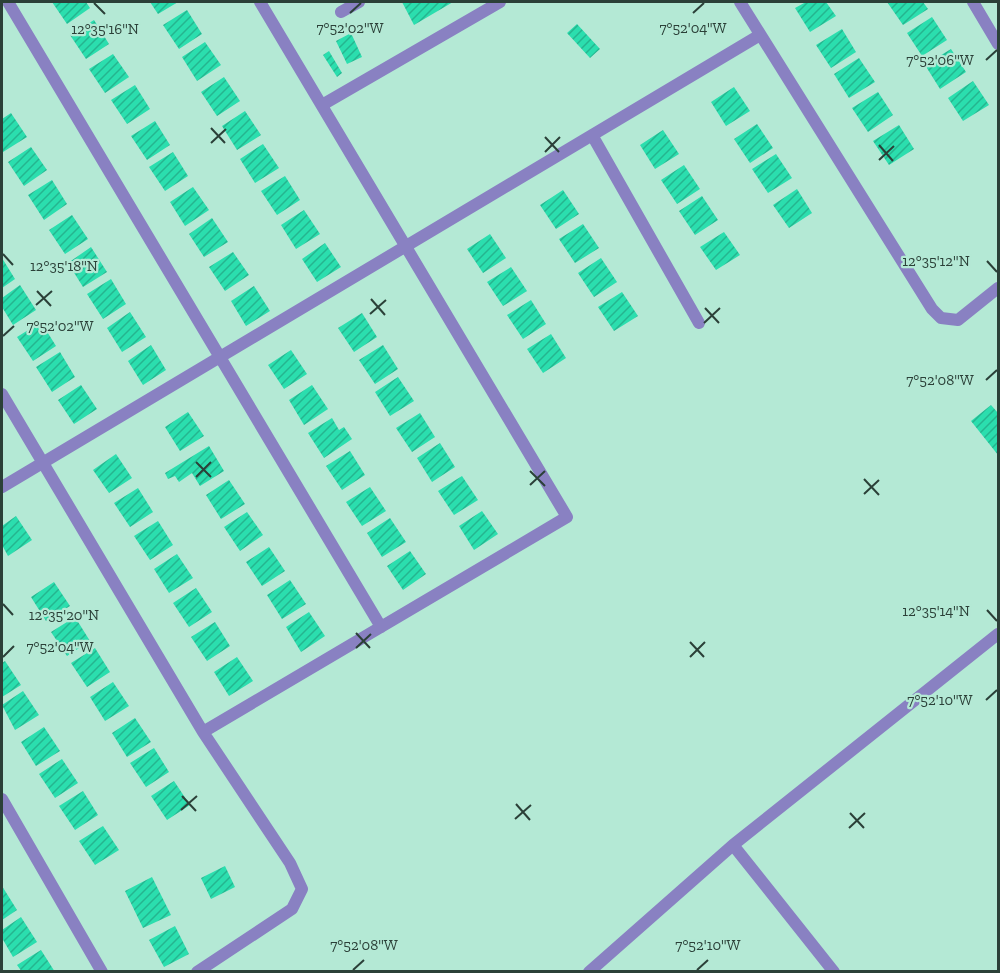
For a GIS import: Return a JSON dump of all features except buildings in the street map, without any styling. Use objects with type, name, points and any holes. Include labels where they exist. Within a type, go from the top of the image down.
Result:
[{"type":"street","points":[[8,2],[381,627]]},
{"type":"street","points":[[203,732],[567,517],[260,2]]},
{"type":"street","points":[[341,12],[359,2]]},
{"type":"street","points":[[322,105],[500,2]]},
{"type":"street","points":[[740,2],[932,309],[941,318],[958,320],[999,288]]},
{"type":"street","points":[[973,2],[999,44]]},
{"type":"street","points":[[2,488],[760,35]]},
{"type":"street","points":[[592,135],[699,323]]},
{"type":"street","points":[[2,394],[203,732],[290,863],[302,889],[292,909],[197,972]]},
{"type":"street","points":[[589,972],[734,845],[999,634]]},
{"type":"street","points":[[2,799],[102,972]]},
{"type":"street","points":[[734,845],[834,972]]}]
